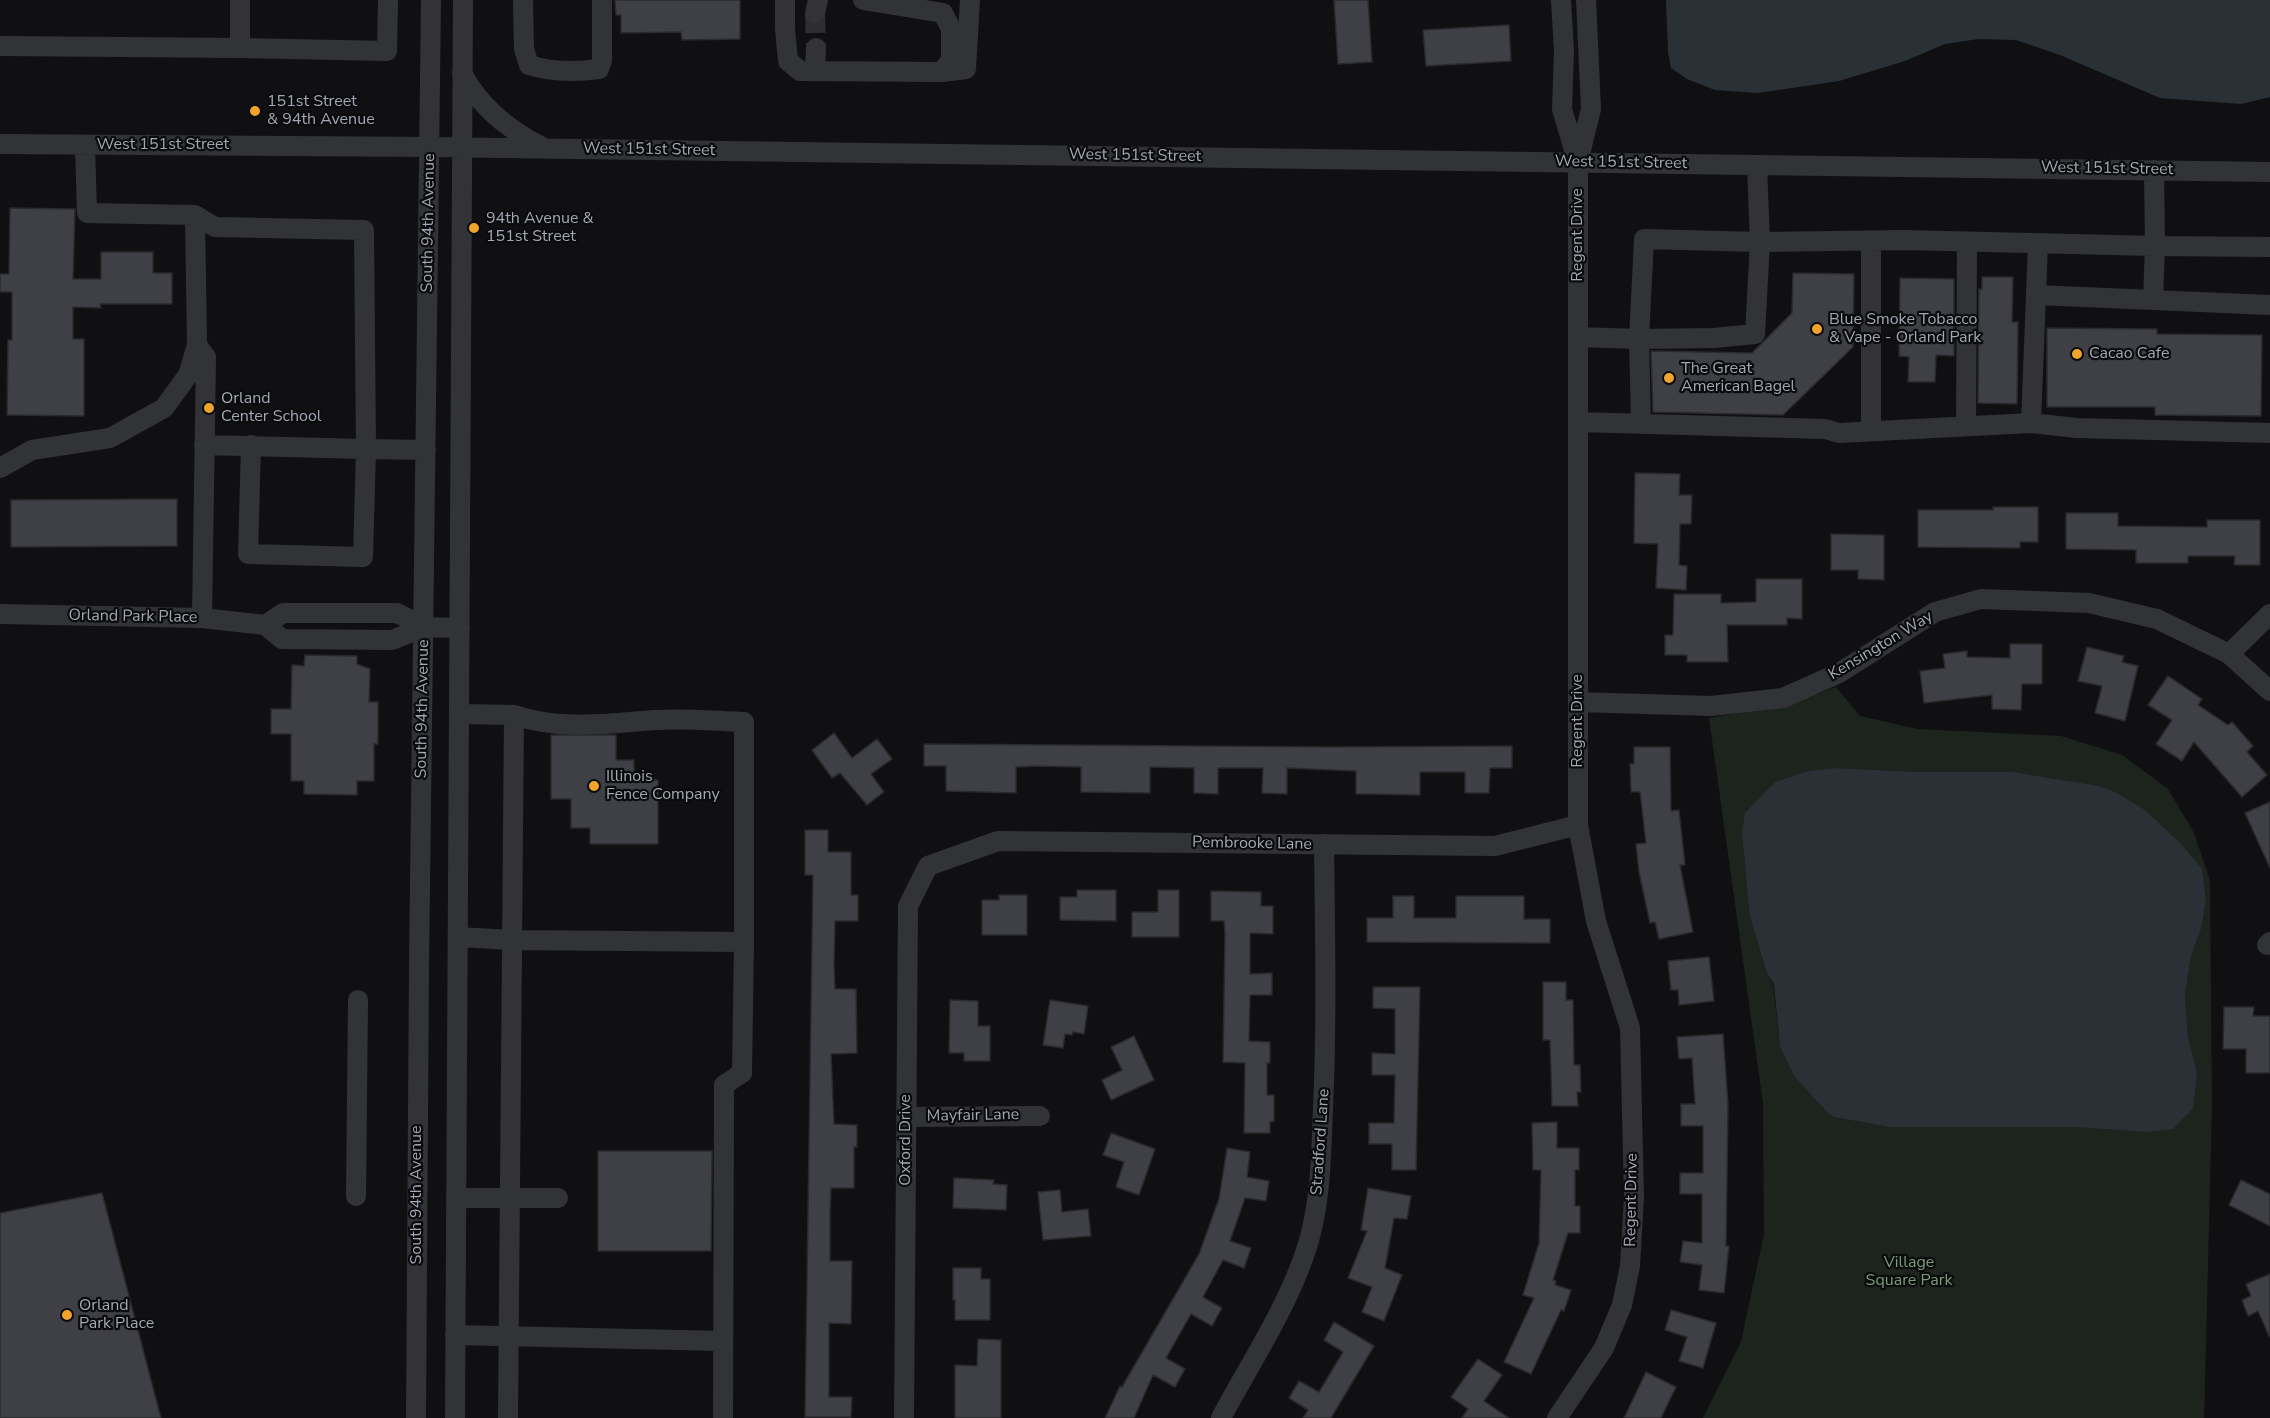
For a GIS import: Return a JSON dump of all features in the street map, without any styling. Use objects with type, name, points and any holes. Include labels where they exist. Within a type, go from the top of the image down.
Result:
[{"type":"street","points":[[240,0],[240,48]]},
{"type":"street","points":[[0,46],[387,51],[388,0]]},
{"type":"street","name":"South 94th Avenue","points":[[416,1418],[419,964],[431,0]]},
{"type":"street","name":"South 94th Avenue","points":[[455,1418],[463,0]]},
{"type":"street","points":[[523,0],[524,49],[529,64],[542,69],[586,70],[599,69],[602,60],[602,0]]},
{"type":"street","points":[[785,0],[784,29],[788,61],[800,71],[942,72],[966,69],[970,0]]},
{"type":"street","points":[[863,0],[944,13],[951,29],[951,60],[942,72]]},
{"type":"street","points":[[1561,0],[1564,50],[1562,109],[1578,162]]},
{"type":"street","name":"Regent Drive","points":[[1557,1418],[1604,1348],[1622,1305],[1630,1266],[1634,1197],[1630,1028],[1596,921],[1578,825],[1578,162],[1590,109],[1590,50],[1586,0]]},
{"type":"street","points":[[815,71],[816,48]]},
{"type":"street","points":[[462,73],[478,97],[499,118],[518,134],[544,148]]},
{"type":"street","name":"West 151st Street","points":[[0,144],[544,148],[2270,172]]},
{"type":"street","points":[[85,145],[87,213],[195,215],[215,227],[364,230],[366,449],[363,557],[248,554],[251,445]]},
{"type":"street","points":[[1578,337],[1714,338],[1755,334],[1760,242],[1757,165]]},
{"type":"street","points":[[2153,300],[2154,170]]},
{"type":"street","points":[[0,468],[32,450],[110,438],[164,408],[188,375],[197,345],[195,215]]},
{"type":"street","points":[[1641,424],[1639,339],[1644,239],[2270,247]]},
{"type":"street","points":[[1871,241],[1871,431]]},
{"type":"street","points":[[1966,426],[1967,242]]},
{"type":"street","points":[[2031,423],[2038,243]]},
{"type":"street","points":[[2036,295],[2270,305]]},
{"type":"street","points":[[197,345],[206,357],[202,618]]},
{"type":"street","points":[[1578,422],[1825,429],[1839,433],[2031,423],[2077,428],[2270,433]]},
{"type":"street","points":[[204,445],[426,450]]},
{"type":"street","name":"Kensington Way","points":[[1578,702],[1711,706],[1784,698],[1839,673],[1935,612],[1981,599],[2089,603],[2157,619],[2229,654],[2270,691]]},
{"type":"street","name":"Orland Park Place","points":[[265,625],[283,613],[397,613],[424,627]]},
{"type":"street","name":"Orland Park Place","points":[[0,614],[202,618],[265,625],[282,639],[392,640],[424,627],[460,628]]},
{"type":"street","points":[[2229,654],[2270,614]]},
{"type":"street","points":[[460,714],[514,715],[538,723],[604,725],[658,720],[744,722],[742,1073],[724,1086],[723,1418]]},
{"type":"street","points":[[508,1418],[514,715]]},
{"type":"street","name":"Pembrooke Lane","points":[[928,866],[998,841],[1495,846],[1578,825]]},
{"type":"street","name":"Stradford Lane","points":[[1221,1418],[1275,1322],[1295,1279],[1305,1255],[1316,1205],[1321,1167],[1325,1064],[1324,844]]},
{"type":"street","name":"Oxford Drive","points":[[904,1418],[908,906],[928,866]]},
{"type":"street","points":[[458,937],[512,940],[744,942]]},
{"type":"street","points":[[356,1196],[358,1000]]},
{"type":"street","name":"Mayfair Lane","points":[[906,1117],[1040,1116]]},
{"type":"street","points":[[456,1198],[558,1198]]},
{"type":"street","points":[[455,1335],[723,1341]]},
{"type":"green space","name":"Village Square Park","points":[[1836,687],[1860,716],[1917,729],[2061,736],[2122,755],[2168,789],[2194,833],[2210,881],[2212,1107],[2204,1418],[1703,1418],[1741,1342],[1764,1234],[1763,1103],[1709,718],[1773,706]],"holes":[[[1836,768],[1917,772],[2012,772],[2202,869],[2206,901],[2201,929],[2191,956],[2185,995],[2188,1037],[2197,1073],[2146,1132],[2075,1127],[1890,1127],[1833,1117],[1794,1076],[1780,1047],[1773,984],[1767,973],[1750,917],[1745,814],[1775,782]]]},
{"type":"shaded area","points":[[1666,0],[2270,0],[2270,97],[2241,104],[2160,98],[2060,55],[2016,40],[1978,39],[1945,44],[1905,61],[1839,81],[1758,93],[1715,90],[1687,79],[1671,68]]},
{"type":"shaded area","points":[[1836,768],[1917,772],[2012,772],[2099,786],[2115,792],[2145,810],[2180,843],[2202,869],[2206,901],[2201,929],[2191,956],[2185,995],[2188,1037],[2197,1072],[2193,1108],[2173,1129],[2146,1132],[2075,1127],[1890,1127],[1833,1117],[1827,1112],[1794,1076],[1780,1047],[1774,984],[1767,973],[1750,917],[1742,832],[1745,813],[1775,782],[1809,771]]},
{"type":"building","points":[[615,0],[740,0],[740,39],[682,40],[681,32],[621,33],[621,15],[616,15]]},
{"type":"building","points":[[1334,0],[1368,0],[1372,62],[1338,64]]},
{"type":"building","points":[[1509,25],[1511,61],[1426,66],[1423,30]]},
{"type":"building","points":[[10,208],[75,209],[73,279],[101,279],[101,252],[153,252],[153,273],[172,273],[172,304],[100,304],[101,308],[73,307],[73,339],[84,339],[84,416],[7,415],[8,340],[12,340],[12,292],[0,292],[0,274],[9,274]]},
{"type":"building","points":[[1793,273],[1854,274],[1853,347],[1783,415],[1653,412],[1651,351],[1752,353],[1792,313]]},
{"type":"building","points":[[1982,277],[2013,277],[2012,322],[2018,322],[2017,404],[1978,403],[1979,289],[1982,289]]},
{"type":"building","points":[[1900,278],[1954,279],[1954,356],[1936,355],[1935,382],[1908,382],[1909,357],[1899,356]]},
{"type":"building","points":[[2047,328],[2157,329],[2157,334],[2262,335],[2261,416],[2155,415],[2155,407],[2047,407]]},
{"type":"building","points":[[1635,473],[1680,474],[1679,495],[1692,495],[1691,524],[1680,524],[1679,565],[1687,566],[1686,590],[1656,588],[1658,544],[1634,543]]},
{"type":"building","points":[[177,499],[177,546],[11,547],[11,500]]},
{"type":"building","points":[[1993,507],[2038,507],[2038,542],[2020,542],[2020,548],[1918,547],[1918,510],[1993,510]]},
{"type":"building","points":[[2066,513],[2118,513],[2118,526],[2207,527],[2207,520],[2260,520],[2260,565],[2234,565],[2235,556],[2188,556],[2188,563],[2136,563],[2136,550],[2066,549]]},
{"type":"building","points":[[1831,534],[1884,535],[1884,580],[1858,579],[1858,570],[1831,570]]},
{"type":"building","points":[[1756,579],[1802,579],[1802,619],[1787,618],[1787,625],[1727,625],[1728,662],[1687,662],[1687,655],[1665,655],[1665,635],[1673,635],[1674,594],[1721,594],[1721,603],[1756,602]]},
{"type":"building","points":[[2010,644],[2042,644],[2042,684],[2022,684],[2021,710],[1992,709],[1992,695],[1924,703],[1920,671],[1945,668],[1943,654],[1967,651],[1967,657],[2010,658]]},
{"type":"building","points":[[2087,647],[2124,656],[2122,662],[2138,666],[2125,721],[2095,713],[2102,686],[2078,681]]},
{"type":"building","points":[[305,655],[357,656],[357,664],[370,669],[369,702],[378,702],[378,744],[374,744],[374,781],[357,781],[357,795],[304,794],[304,781],[291,781],[291,734],[271,734],[271,709],[291,709],[292,665],[304,666]]},
{"type":"building","points":[[2168,676],[2202,699],[2198,705],[2228,725],[2232,722],[2253,746],[2247,752],[2267,775],[2242,797],[2194,742],[2182,761],[2156,744],[2172,720],[2148,705]]},
{"type":"building","points":[[834,733],[852,758],[877,739],[892,759],[871,774],[884,792],[867,805],[840,773],[832,778],[812,750]]},
{"type":"building","points":[[551,735],[616,735],[616,760],[634,760],[634,780],[658,780],[658,844],[590,844],[590,828],[571,828],[571,799],[551,799]]},
{"type":"building","points":[[924,744],[1512,746],[1512,768],[1490,768],[1489,793],[1465,793],[1465,772],[1420,772],[1420,795],[1356,794],[1356,771],[1287,768],[1287,794],[1262,793],[1263,768],[1218,768],[1218,794],[1194,793],[1194,768],[1150,767],[1150,793],[1081,792],[1081,767],[1038,766],[1016,767],[1016,793],[946,791],[946,766],[924,766]]},
{"type":"building","points":[[1634,747],[1670,747],[1671,811],[1679,810],[1685,865],[1680,865],[1693,932],[1659,939],[1655,922],[1650,923],[1639,872],[1636,844],[1646,843],[1640,792],[1631,792],[1630,764],[1634,764]]},
{"type":"building","points":[[2270,802],[2270,868],[2245,813]]},
{"type":"building","points":[[805,830],[828,830],[828,852],[851,852],[851,895],[858,895],[858,921],[835,921],[834,965],[835,989],[856,989],[857,1053],[831,1054],[834,1124],[857,1125],[857,1147],[854,1147],[854,1188],[831,1188],[830,1215],[830,1261],[852,1261],[851,1324],[829,1323],[829,1397],[852,1397],[851,1417],[805,1417],[813,875],[805,875]]},
{"type":"building","points":[[1077,890],[1116,890],[1116,921],[1060,920],[1060,897],[1077,897]]},
{"type":"building","points":[[1158,890],[1179,890],[1179,937],[1132,937],[1132,912],[1158,912]]},
{"type":"building","points":[[1211,891],[1261,892],[1261,906],[1273,906],[1273,934],[1250,933],[1250,974],[1272,973],[1272,995],[1250,995],[1249,1041],[1270,1042],[1270,1063],[1267,1063],[1267,1095],[1274,1095],[1274,1121],[1270,1122],[1270,1133],[1244,1133],[1245,1063],[1223,1062],[1225,933],[1224,921],[1211,921]]},
{"type":"building","points":[[999,895],[1027,895],[1027,935],[982,935],[982,900],[999,900]]},
{"type":"building","points":[[1393,896],[1414,896],[1414,918],[1456,918],[1456,896],[1524,896],[1524,919],[1550,919],[1550,943],[1367,942],[1367,918],[1393,918]]},
{"type":"building","points":[[1709,957],[1714,1001],[1679,1005],[1678,990],[1671,990],[1668,961]]},
{"type":"building","points":[[1543,982],[1566,982],[1566,1000],[1573,1000],[1574,1065],[1580,1065],[1581,1092],[1577,1092],[1578,1106],[1552,1106],[1550,1040],[1543,1040]]},
{"type":"building","points":[[1373,987],[1420,987],[1416,1170],[1392,1170],[1392,1144],[1369,1144],[1369,1123],[1394,1123],[1395,1075],[1372,1075],[1372,1053],[1395,1054],[1395,1009],[1373,1008]]},
{"type":"building","points":[[950,1000],[978,1001],[978,1026],[990,1026],[990,1061],[964,1061],[964,1053],[949,1053]]},
{"type":"building","points":[[1050,1000],[1088,1006],[1084,1034],[1073,1032],[1072,1035],[1065,1034],[1063,1048],[1043,1045]]},
{"type":"building","points":[[2224,1007],[2254,1007],[2253,1016],[2270,1016],[2270,1073],[2246,1073],[2246,1049],[2223,1049]]},
{"type":"building","points":[[1723,1034],[1728,1104],[1726,1246],[1729,1246],[1724,1293],[1699,1290],[1702,1265],[1680,1262],[1683,1241],[1702,1243],[1702,1194],[1680,1194],[1680,1173],[1703,1173],[1703,1126],[1681,1126],[1681,1104],[1695,1104],[1692,1058],[1679,1059],[1677,1037]]},
{"type":"building","points":[[1134,1036],[1154,1080],[1111,1100],[1102,1080],[1122,1070],[1111,1047]]},
{"type":"building","points":[[1557,1122],[1557,1148],[1579,1148],[1579,1170],[1575,1170],[1575,1206],[1580,1206],[1580,1233],[1568,1233],[1553,1280],[1556,1281],[1555,1285],[1571,1290],[1564,1311],[1561,1310],[1531,1374],[1504,1362],[1534,1298],[1523,1295],[1539,1243],[1541,1170],[1533,1170],[1532,1123]]},
{"type":"building","points":[[1111,1133],[1155,1149],[1139,1195],[1116,1187],[1124,1162],[1103,1155]]},
{"type":"building","points":[[1227,1148],[1250,1152],[1247,1177],[1269,1181],[1266,1201],[1245,1198],[1230,1241],[1251,1248],[1244,1268],[1223,1260],[1203,1297],[1222,1308],[1212,1326],[1191,1314],[1166,1358],[1185,1369],[1175,1387],[1153,1375],[1134,1418],[1105,1418],[1120,1386],[1122,1387],[1199,1254],[1219,1199]]},
{"type":"building","points":[[598,1151],[712,1151],[711,1251],[598,1251]]},
{"type":"building","points":[[954,1178],[994,1180],[993,1184],[1007,1185],[1006,1210],[953,1208]]},
{"type":"building","points":[[2241,1180],[2270,1194],[2270,1226],[2229,1205]]},
{"type":"building","points":[[1368,1188],[1411,1196],[1407,1219],[1394,1218],[1385,1268],[1402,1275],[1384,1321],[1362,1312],[1372,1287],[1348,1278],[1367,1231],[1361,1230]]},
{"type":"building","points":[[1060,1190],[1062,1212],[1088,1209],[1091,1236],[1043,1240],[1038,1192]]},
{"type":"building","name":"Orland Park Place","points":[[102,1193],[161,1418],[0,1418],[0,1213]]},
{"type":"building","points":[[953,1268],[981,1268],[981,1279],[990,1279],[990,1320],[955,1320]]},
{"type":"building","points":[[2270,1274],[2270,1338],[2258,1311],[2248,1316],[2242,1300],[2251,1296],[2246,1284]]},
{"type":"building","points":[[1671,1310],[1716,1323],[1703,1368],[1679,1361],[1687,1337],[1665,1330]]},
{"type":"building","points":[[1334,1322],[1374,1346],[1331,1418],[1303,1418],[1308,1410],[1289,1398],[1299,1381],[1319,1392],[1343,1352],[1324,1340]]},
{"type":"building","points":[[978,1339],[1001,1340],[1001,1418],[955,1418],[955,1365],[977,1366]]},
{"type":"building","points":[[1478,1359],[1502,1375],[1484,1401],[1509,1418],[1462,1418],[1468,1409],[1451,1397]]},
{"type":"building","points":[[1646,1372],[1676,1387],[1661,1418],[1624,1418]]},
{"type":"tunnel","points":[[815,13],[816,48]]},
{"type":"place","name":"151st Street & 94th Avenue","points":[[255,111]]},
{"type":"place","name":"94th Avenue & 151st Street","points":[[474,228]]},
{"type":"place","name":"Blue Smoke Tobacco & Vape - Orland Park","points":[[1817,329]]},
{"type":"place","name":"Cacao Cafe","points":[[2077,354]]},
{"type":"place","name":"The Great American Bagel","points":[[1669,378]]},
{"type":"place","name":"Orland Center School","points":[[209,408]]},
{"type":"place","name":"Illinois Fence Company","points":[[594,786]]},
{"type":"place","name":"Orland Park Place","points":[[67,1315]]}]
